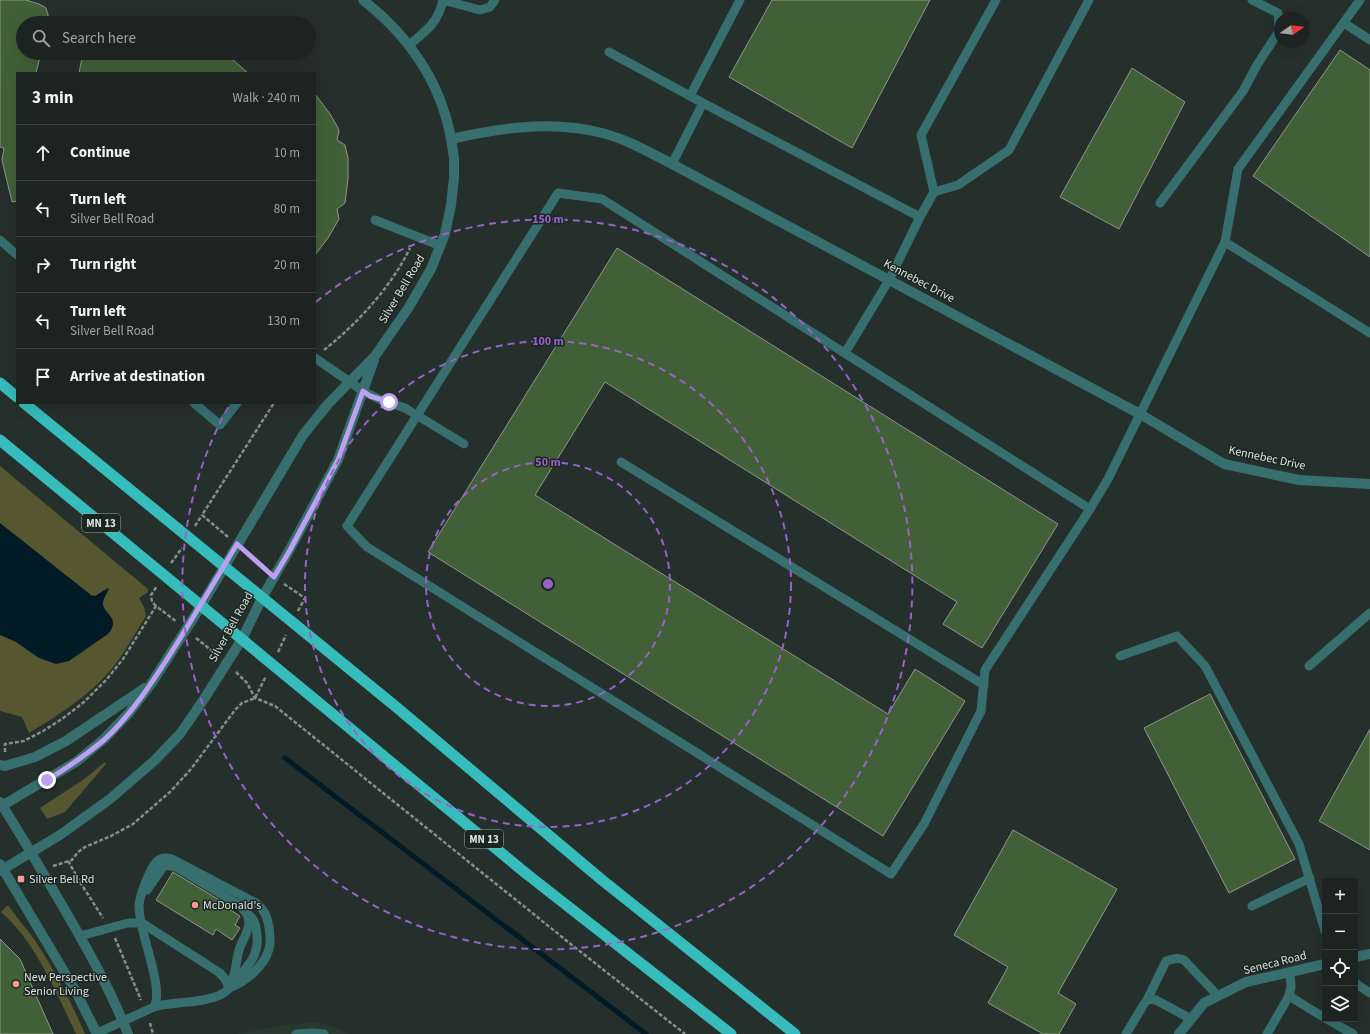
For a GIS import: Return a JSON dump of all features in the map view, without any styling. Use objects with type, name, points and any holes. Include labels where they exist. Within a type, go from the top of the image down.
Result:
[{"type":"highway","points":[[0,383],[16,396]]},
{"type":"highway","points":[[25,404],[395,706],[614,889],[795,1034]]},
{"type":"highway","name":"MN 13","points":[[0,440],[528,875],[731,1034]]},
{"type":"street","name":"Silver Bell Road","points":[[128,1034],[111,993],[80,936],[31,852],[1,805],[76,762],[104,739],[128,714],[151,684],[201,606],[303,435],[328,404],[376,356],[418,293],[431,269],[441,246],[448,220],[453,191],[454,168],[451,139],[446,118],[435,90],[421,62],[409,45],[385,18],[362,0]]},
{"type":"street","name":"Kennebec Drive","points":[[451,139],[489,131],[524,126],[569,127],[612,136],[637,146],[672,164],[1140,414],[1224,464],[1299,480],[1370,484]]},
{"type":"street","name":"Silver Bell Road","points":[[97,1034],[75,990],[1,868],[60,835],[110,800],[154,761],[180,734],[242,639],[262,598],[290,550],[338,460],[376,356]]},
{"type":"street","points":[[2,765],[35,757],[66,741],[151,684]]},
{"type":"street","points":[[1358,956],[1370,954]]},
{"type":"street","name":"Seneca Road","points":[[1179,1034],[1204,1004],[1246,982],[1322,965]]},
{"type":"lane","points":[[409,45],[434,23],[443,0],[480,10],[490,7],[495,0]]},
{"type":"lane","points":[[690,96],[740,0]]},
{"type":"lane","points":[[845,353],[889,280],[934,192],[921,135],[996,0]]},
{"type":"lane","points":[[934,192],[958,185],[1009,150],[1089,0]]},
{"type":"lane","points":[[1160,203],[1243,91],[1257,65],[1279,31],[1278,14],[1252,0]]},
{"type":"lane","points":[[1090,509],[602,199],[558,193],[347,526],[367,547],[891,874],[924,824],[982,711],[985,670],[1090,509],[1108,479],[1140,414],[1224,242],[1238,169],[1360,0]]},
{"type":"lane","points":[[1344,22],[1370,40]]},
{"type":"lane","points":[[609,52],[920,218]]},
{"type":"lane","points":[[672,164],[703,103]]},
{"type":"lane","points":[[375,220],[441,246]]},
{"type":"lane","points":[[0,240],[16,254]]},
{"type":"lane","points":[[1224,242],[1370,333]]},
{"type":"lane","points":[[318,355],[349,382],[363,391],[381,400],[405,408],[464,444]]},
{"type":"lane","points":[[195,404],[220,425],[236,404]]},
{"type":"lane","points":[[621,462],[984,685]]},
{"type":"lane","points":[[1309,666],[1370,613]]},
{"type":"lane","points":[[1120,656],[1177,636],[1205,666],[1299,844],[1322,920]]},
{"type":"lane","points":[[154,1007],[157,995],[156,984],[146,946],[139,907],[142,892],[155,862],[163,858],[172,859],[256,903],[266,913],[270,932],[270,948],[267,955],[247,979],[229,988]]},
{"type":"lane","points":[[97,1034],[154,1007],[164,1004],[177,1004],[218,996],[225,993],[250,963],[258,949],[255,920],[239,905],[176,867],[166,866],[160,871],[148,888],[140,910],[142,923]]},
{"type":"lane","points":[[1252,906],[1310,878]]},
{"type":"lane","points":[[229,988],[235,974],[240,949],[248,929],[248,918],[243,909]]},
{"type":"lane","points":[[80,936],[128,923],[142,923],[220,973],[225,979],[229,988]]},
{"type":"lane","points":[[1126,1034],[1147,1000],[1166,961],[1174,958],[1184,960],[1218,996]]},
{"type":"lane","points":[[1267,1034],[1288,996],[1291,987],[1290,972]]},
{"type":"lane","points":[[1358,985],[1370,993]]},
{"type":"lane","points":[[1288,996],[1322,1016]]},
{"type":"lane","points":[[1147,1000],[1156,1000],[1191,1019]]},
{"type":"lane","points":[[1332,1022],[1352,1034]]},
{"type":"lane","points":[[296,1034],[324,1034]]},
{"type":"path","points":[[318,355],[343,335],[384,289],[398,269],[416,236]]},
{"type":"path","points":[[273,404],[151,596],[152,602],[227,663],[247,683],[255,698],[275,706],[578,950],[685,1034]]},
{"type":"path","points":[[153,1034],[117,940],[68,861],[72,860],[78,852],[85,847],[111,836],[133,824],[170,792],[195,764],[235,710],[242,703],[255,698],[305,598],[274,577],[202,515]]},
{"type":"path","points":[[2,765],[5,744],[24,741],[62,719],[84,702],[108,679],[123,659],[156,606]]},
{"type":"shaded area","points":[[321,1023],[351,1034],[237,1034],[290,1024]]},
{"type":"green space","points":[[0,466],[148,589],[148,592],[139,598],[144,607],[146,616],[115,665],[92,689],[72,705],[29,733],[22,717],[0,711]]},
{"type":"green space","points":[[105,762],[106,764],[65,812],[47,819],[40,808],[83,780]]},
{"type":"green space","points":[[8,905],[34,939],[48,962],[68,997],[85,1034],[76,1034],[53,985],[35,953],[13,924],[1,912]]},
{"type":"water","points":[[0,523],[91,595],[95,596],[108,588],[109,589],[104,598],[103,604],[104,608],[113,620],[112,629],[108,634],[69,661],[56,664],[39,658],[16,642],[0,635]]},
{"type":"building","points":[[0,0],[26,0],[46,8],[48,16],[16,16],[16,60],[39,60],[36,72],[16,72],[16,201],[12,202],[2,160],[4,148],[0,147]]},
{"type":"building","points":[[772,0],[930,0],[852,148],[729,77]]},
{"type":"building","points":[[1340,50],[1370,70],[1370,257],[1253,176]]},
{"type":"building","points":[[82,60],[233,60],[247,72],[79,72]]},
{"type":"building","points":[[1132,68],[1185,102],[1119,229],[1060,197]]},
{"type":"building","points":[[316,95],[338,128],[339,131],[337,140],[345,145],[348,158],[348,179],[345,203],[337,209],[339,219],[328,238],[316,254]]},
{"type":"building","points":[[617,248],[1058,524],[982,648],[943,624],[957,602],[605,382],[535,495],[888,714],[915,669],[965,701],[883,836],[428,552]]},
{"type":"building","points":[[1210,694],[1295,859],[1229,893],[1144,728]]},
{"type":"building","points":[[1370,729],[1370,850],[1319,821]]},
{"type":"building","points":[[1013,830],[1117,889],[1058,993],[1076,1004],[1059,1034],[1043,1034],[988,1003],[1008,967],[954,935]]},
{"type":"building","name":"McDonald's","points":[[173,872],[226,904],[226,907],[240,916],[235,925],[240,928],[232,940],[216,929],[213,935],[156,900]]},
{"type":"building","name":"New Perspective Senior Living","points":[[0,939],[20,959],[53,1034],[0,1034]]},
{"type":"waterway","points":[[285,758],[646,1034]]},
{"type":"place","name":"Silver Bell Rd","points":[[21,879]]},
{"type":"place","name":"McDonald's","points":[[195,905]]},
{"type":"place","name":"New Perspective Senior Living","points":[[16,984]]},
{"type":"route","points":[[47,780],[76,762],[104,739],[128,714],[151,684],[201,606],[237,544],[274,577],[338,460],[363,391],[370,396],[389,402]]}]
